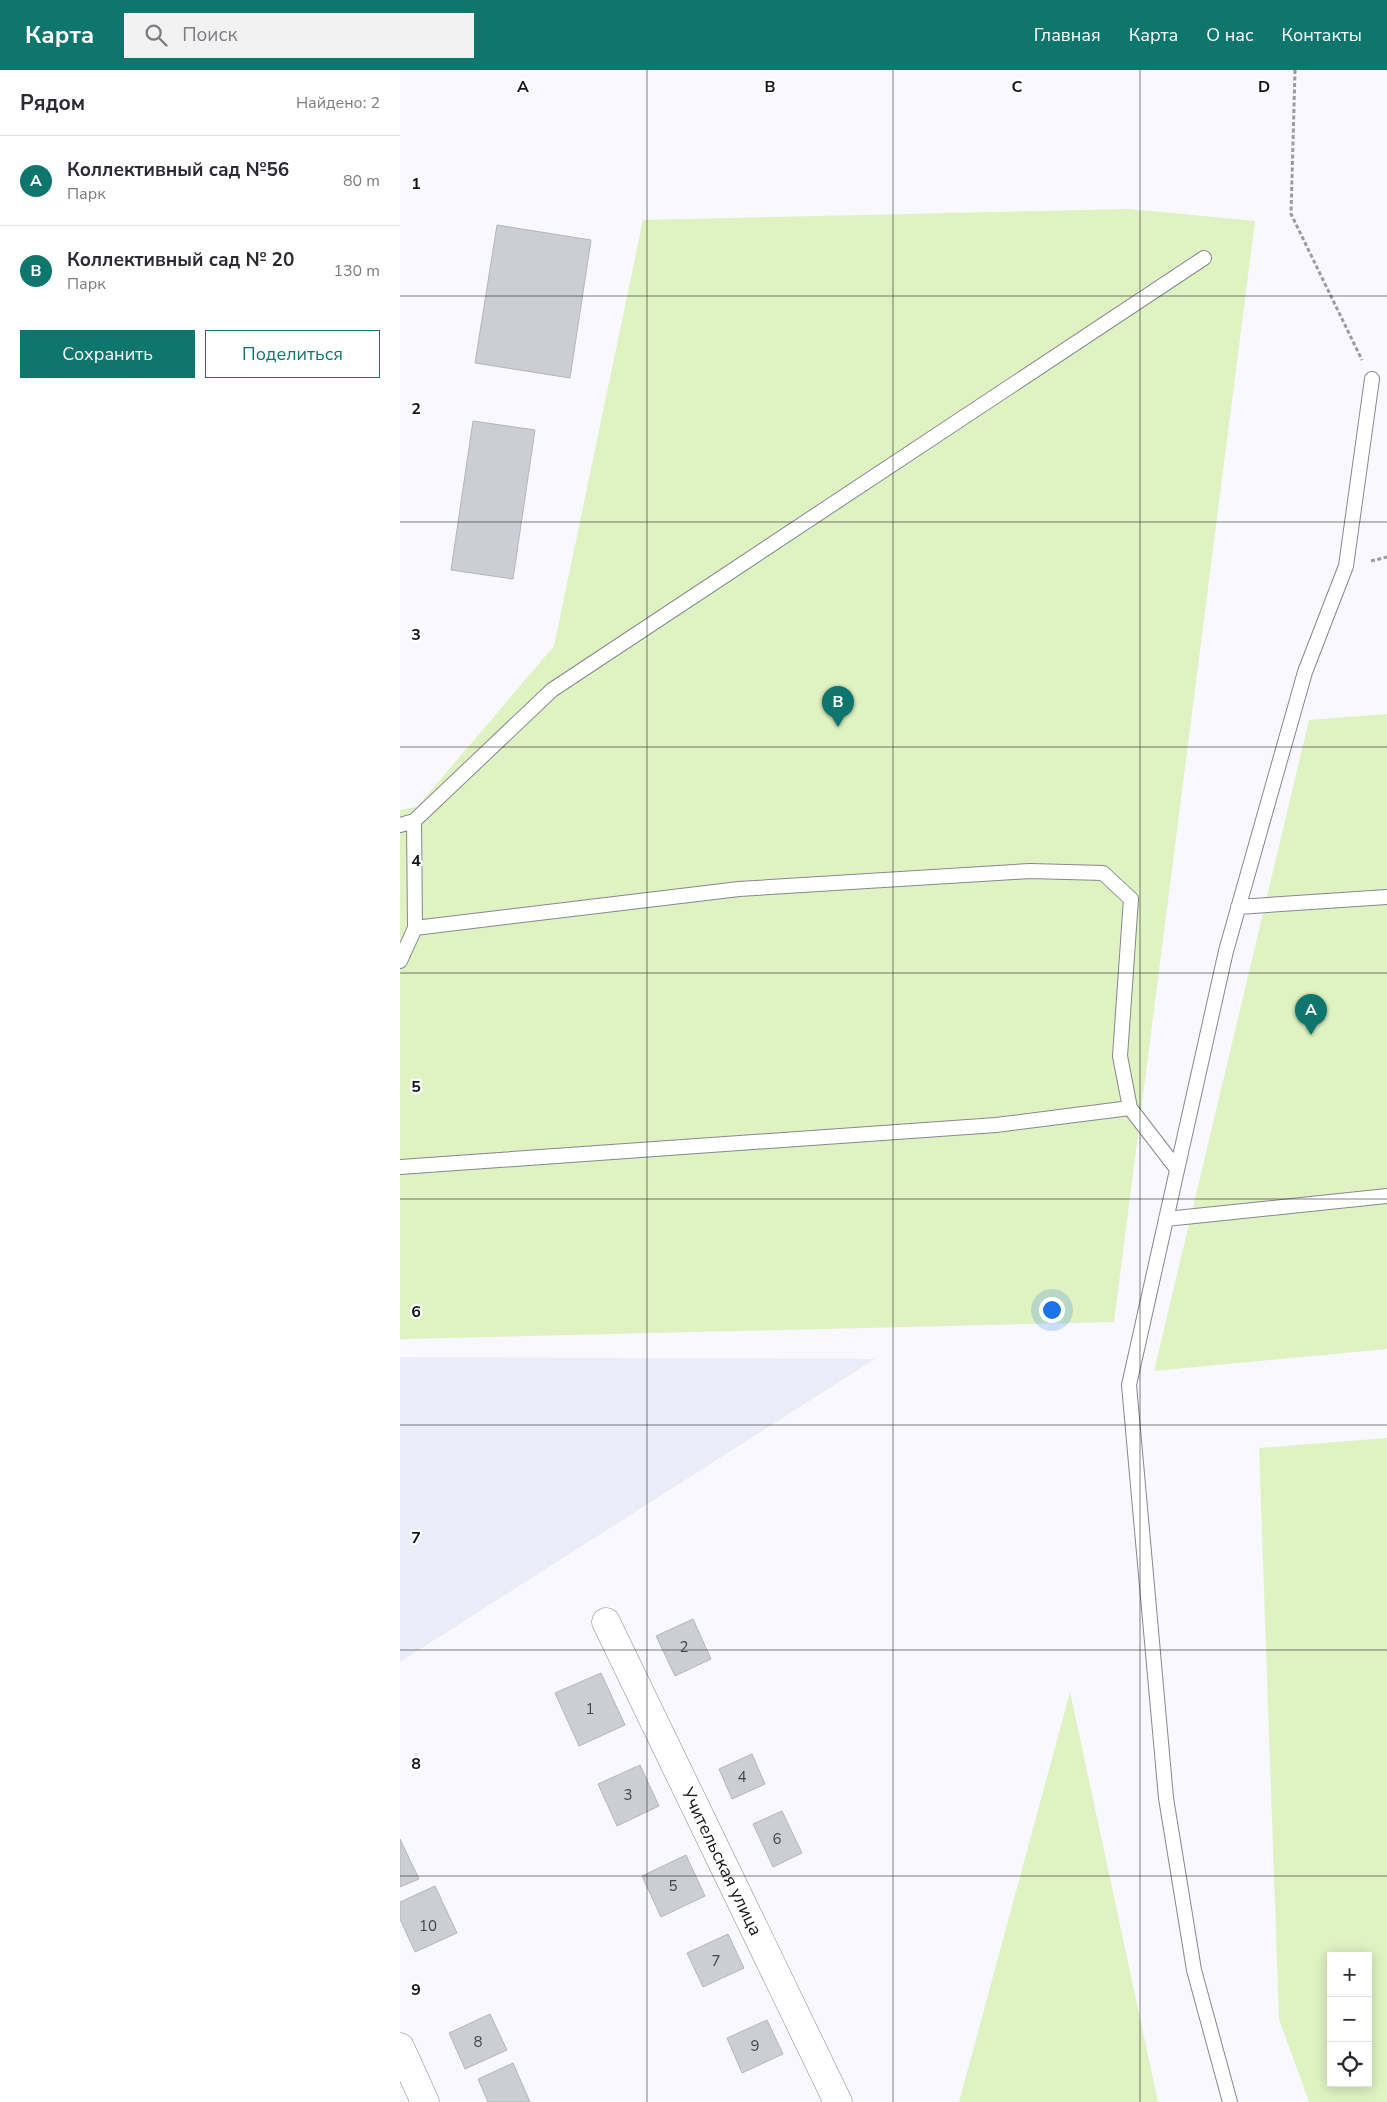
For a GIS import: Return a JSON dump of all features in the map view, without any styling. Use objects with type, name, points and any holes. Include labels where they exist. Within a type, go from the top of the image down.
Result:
[{"type":"street","name":"Учительская улица","points":[[606,1622],[838,2102]]},
{"type":"street","points":[[400,2047],[425,2102]]},
{"type":"lane","points":[[400,962],[414,928],[407,823],[552,690],[1204,258]]},
{"type":"lane","points":[[1230,2102],[1194,1970],[1166,1798],[1129,1385],[1226,951],[1305,672],[1346,566],[1372,378]]},
{"type":"lane","points":[[414,928],[739,889],[1030,872],[1103,873],[1131,899],[1120,1056],[1130,1108],[1177,1169]]},
{"type":"lane","points":[[1238,907],[1387,896]]},
{"type":"lane","points":[[400,1167],[996,1125],[1130,1108]]},
{"type":"lane","points":[[1166,1219],[1387,1196]]},
{"type":"path","points":[[1295,70],[1291,214],[1372,378]]},
{"type":"shaded area","points":[[400,1357],[875,1359],[400,1662]]},
{"type":"green space","points":[[1129,209],[1255,221],[1114,1322],[400,1339],[400,810],[417,807],[554,646],[643,220]]},
{"type":"green space","points":[[1387,714],[1387,1349],[1154,1371],[1309,720]]},
{"type":"green space","points":[[1387,1438],[1387,2102],[1309,2102],[1279,2019],[1259,1448]]},
{"type":"green space","points":[[1070,1692],[1158,2102],[959,2102]]},
{"type":"building","points":[[497,225],[591,240],[570,378],[475,363]]},
{"type":"building","points":[[473,421],[535,430],[513,579],[451,570]]},
{"type":"building","points":[[693,1619],[711,1659],[675,1676],[656,1636]]},
{"type":"building","points":[[601,1673],[625,1725],[579,1746],[555,1693]]},
{"type":"building","points":[[752,1754],[765,1784],[732,1799],[719,1769]]},
{"type":"building","points":[[640,1765],[659,1806],[617,1826],[598,1784]]},
{"type":"building","points":[[782,1811],[802,1853],[773,1867],[753,1824]]},
{"type":"building","points":[[400,1839],[419,1879],[400,1887]]},
{"type":"building","points":[[686,1855],[705,1896],[661,1917],[642,1876]]},
{"type":"building","points":[[435,1886],[457,1933],[415,1952],[400,1919],[400,1902]]},
{"type":"building","points":[[728,1934],[744,1968],[703,1987],[687,1953]]},
{"type":"building","points":[[490,2014],[507,2050],[465,2069],[449,2033]]},
{"type":"building","points":[[767,2020],[783,2054],[742,2073],[727,2038]]},
{"type":"building","points":[[513,2063],[530,2102],[488,2102],[478,2079]]},
{"type":"place","name":"Коллективный сад № 20","points":[[838,727]]},
{"type":"place","name":"Коллективный сад №56","points":[[1311,1035]]}]
